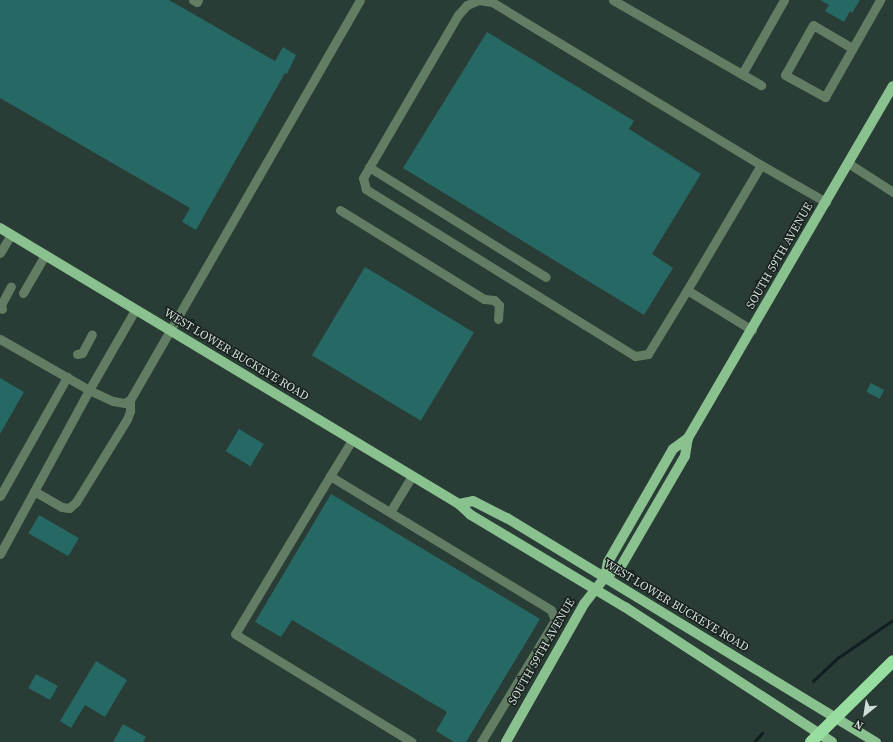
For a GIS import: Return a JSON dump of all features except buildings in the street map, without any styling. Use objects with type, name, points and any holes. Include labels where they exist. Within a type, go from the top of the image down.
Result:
[{"type":"highway","points":[[814,738],[893,661]]},
{"type":"main road","name":"SOUTH 59TH AVENUE","points":[[506,742],[584,604],[596,590],[604,577],[620,568],[685,456],[688,438],[893,86]]},
{"type":"main road","name":"WEST LOWER BUCKEYE ROAD","points":[[0,228],[459,504],[472,515],[632,612],[814,738],[832,742]]},
{"type":"main road","name":"WEST LOWER BUCKEYE ROAD","points":[[459,504],[472,501],[490,509],[876,742]]},
{"type":"lane","points":[[193,0],[197,2],[198,0]]},
{"type":"lane","points":[[34,491],[62,508],[69,508],[76,502],[127,419],[130,411],[130,400],[360,0]]},
{"type":"lane","points":[[761,165],[648,354],[635,356],[366,189],[363,178],[458,15],[467,5],[479,0],[492,2],[761,165],[826,202]]},
{"type":"lane","points":[[613,0],[761,85]]},
{"type":"lane","points":[[742,74],[784,0]]},
{"type":"lane","points":[[852,48],[813,25],[785,75],[825,97],[880,0]]},
{"type":"lane","points":[[848,163],[893,192]]},
{"type":"lane","points":[[369,167],[546,277]]},
{"type":"lane","points":[[340,210],[484,299],[494,300],[499,305],[500,311],[498,319]]},
{"type":"lane","points":[[0,253],[11,235]]},
{"type":"lane","points":[[23,293],[44,255]]},
{"type":"lane","points":[[2,309],[0,305],[11,286]]},
{"type":"lane","points":[[687,290],[752,330]]},
{"type":"lane","points":[[0,554],[89,390],[135,310]]},
{"type":"lane","points":[[77,354],[82,353],[92,334]]},
{"type":"lane","points":[[0,339],[89,390],[119,404],[130,400]]},
{"type":"lane","points":[[0,496],[67,377]]},
{"type":"lane","points":[[352,440],[235,634],[412,742]]},
{"type":"lane","points":[[330,476],[551,610],[555,620],[481,742]]},
{"type":"lane","points":[[390,512],[412,476]]},
{"type":"waterway","points":[[813,681],[839,657],[893,620]]},
{"type":"waterway","points":[[754,742],[762,733]]}]
